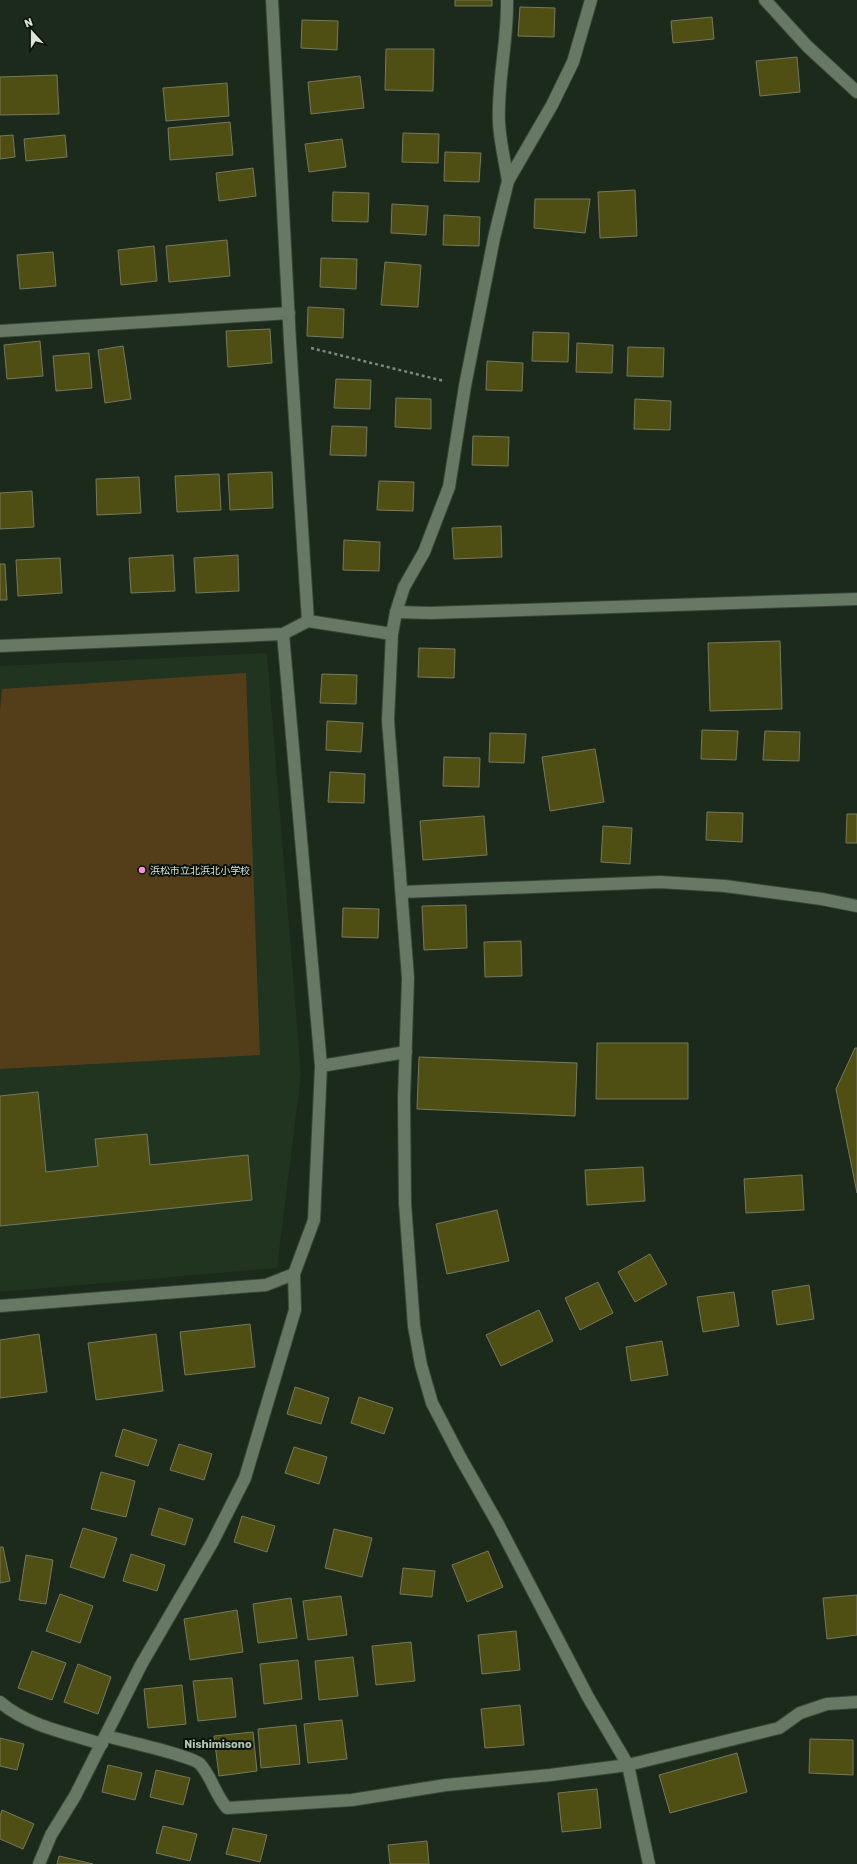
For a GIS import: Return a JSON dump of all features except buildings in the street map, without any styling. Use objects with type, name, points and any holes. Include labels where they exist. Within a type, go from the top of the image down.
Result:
[{"type":"street","points":[[272,0],[290,342],[308,621]]},
{"type":"street","points":[[507,0],[499,124],[508,181]]},
{"type":"street","points":[[591,0],[573,62],[552,105],[508,181],[494,238],[465,386],[449,487],[424,552],[404,587],[396,612],[392,634],[388,720],[408,978],[404,1099],[406,1218],[414,1326],[421,1365],[432,1402],[498,1524],[588,1697],[628,1765],[649,1864]]},
{"type":"street","points":[[765,0],[807,46],[857,92]]},
{"type":"street","points":[[0,330],[289,313]]},
{"type":"street","points":[[396,612],[438,613],[857,599]]},
{"type":"street","points":[[0,646],[283,634],[308,621],[392,634]]},
{"type":"street","points":[[39,1864],[52,1835],[75,1796],[141,1665],[212,1542],[245,1478],[295,1310],[294,1274],[314,1220],[321,1066],[283,634]]},
{"type":"street","points":[[402,892],[660,882],[725,886],[822,898],[857,906]]},
{"type":"street","points":[[321,1066],[406,1052]]},
{"type":"street","points":[[0,1306],[266,1285],[294,1274]]},
{"type":"street","points":[[0,1702],[11,1711],[34,1724],[181,1756],[199,1763],[220,1800],[227,1808],[352,1800],[446,1785],[550,1775],[628,1765],[779,1728],[800,1713],[827,1704],[857,1702]]},
{"type":"path","points":[[290,342],[364,363],[465,386]]},
{"type":"shaded area","name":"浜松市立北浜北小学校","points":[[267,653],[301,1074],[277,1268],[0,1292],[0,666]]},
{"type":"shaded area","points":[[246,673],[260,1055],[0,1069],[0,710],[2,689]]},
{"type":"place","name":"浜松市立北浜北小学校","points":[[142,870]]},
{"type":"district","name":"Nishimisono","points":[[218,1744]]}]
